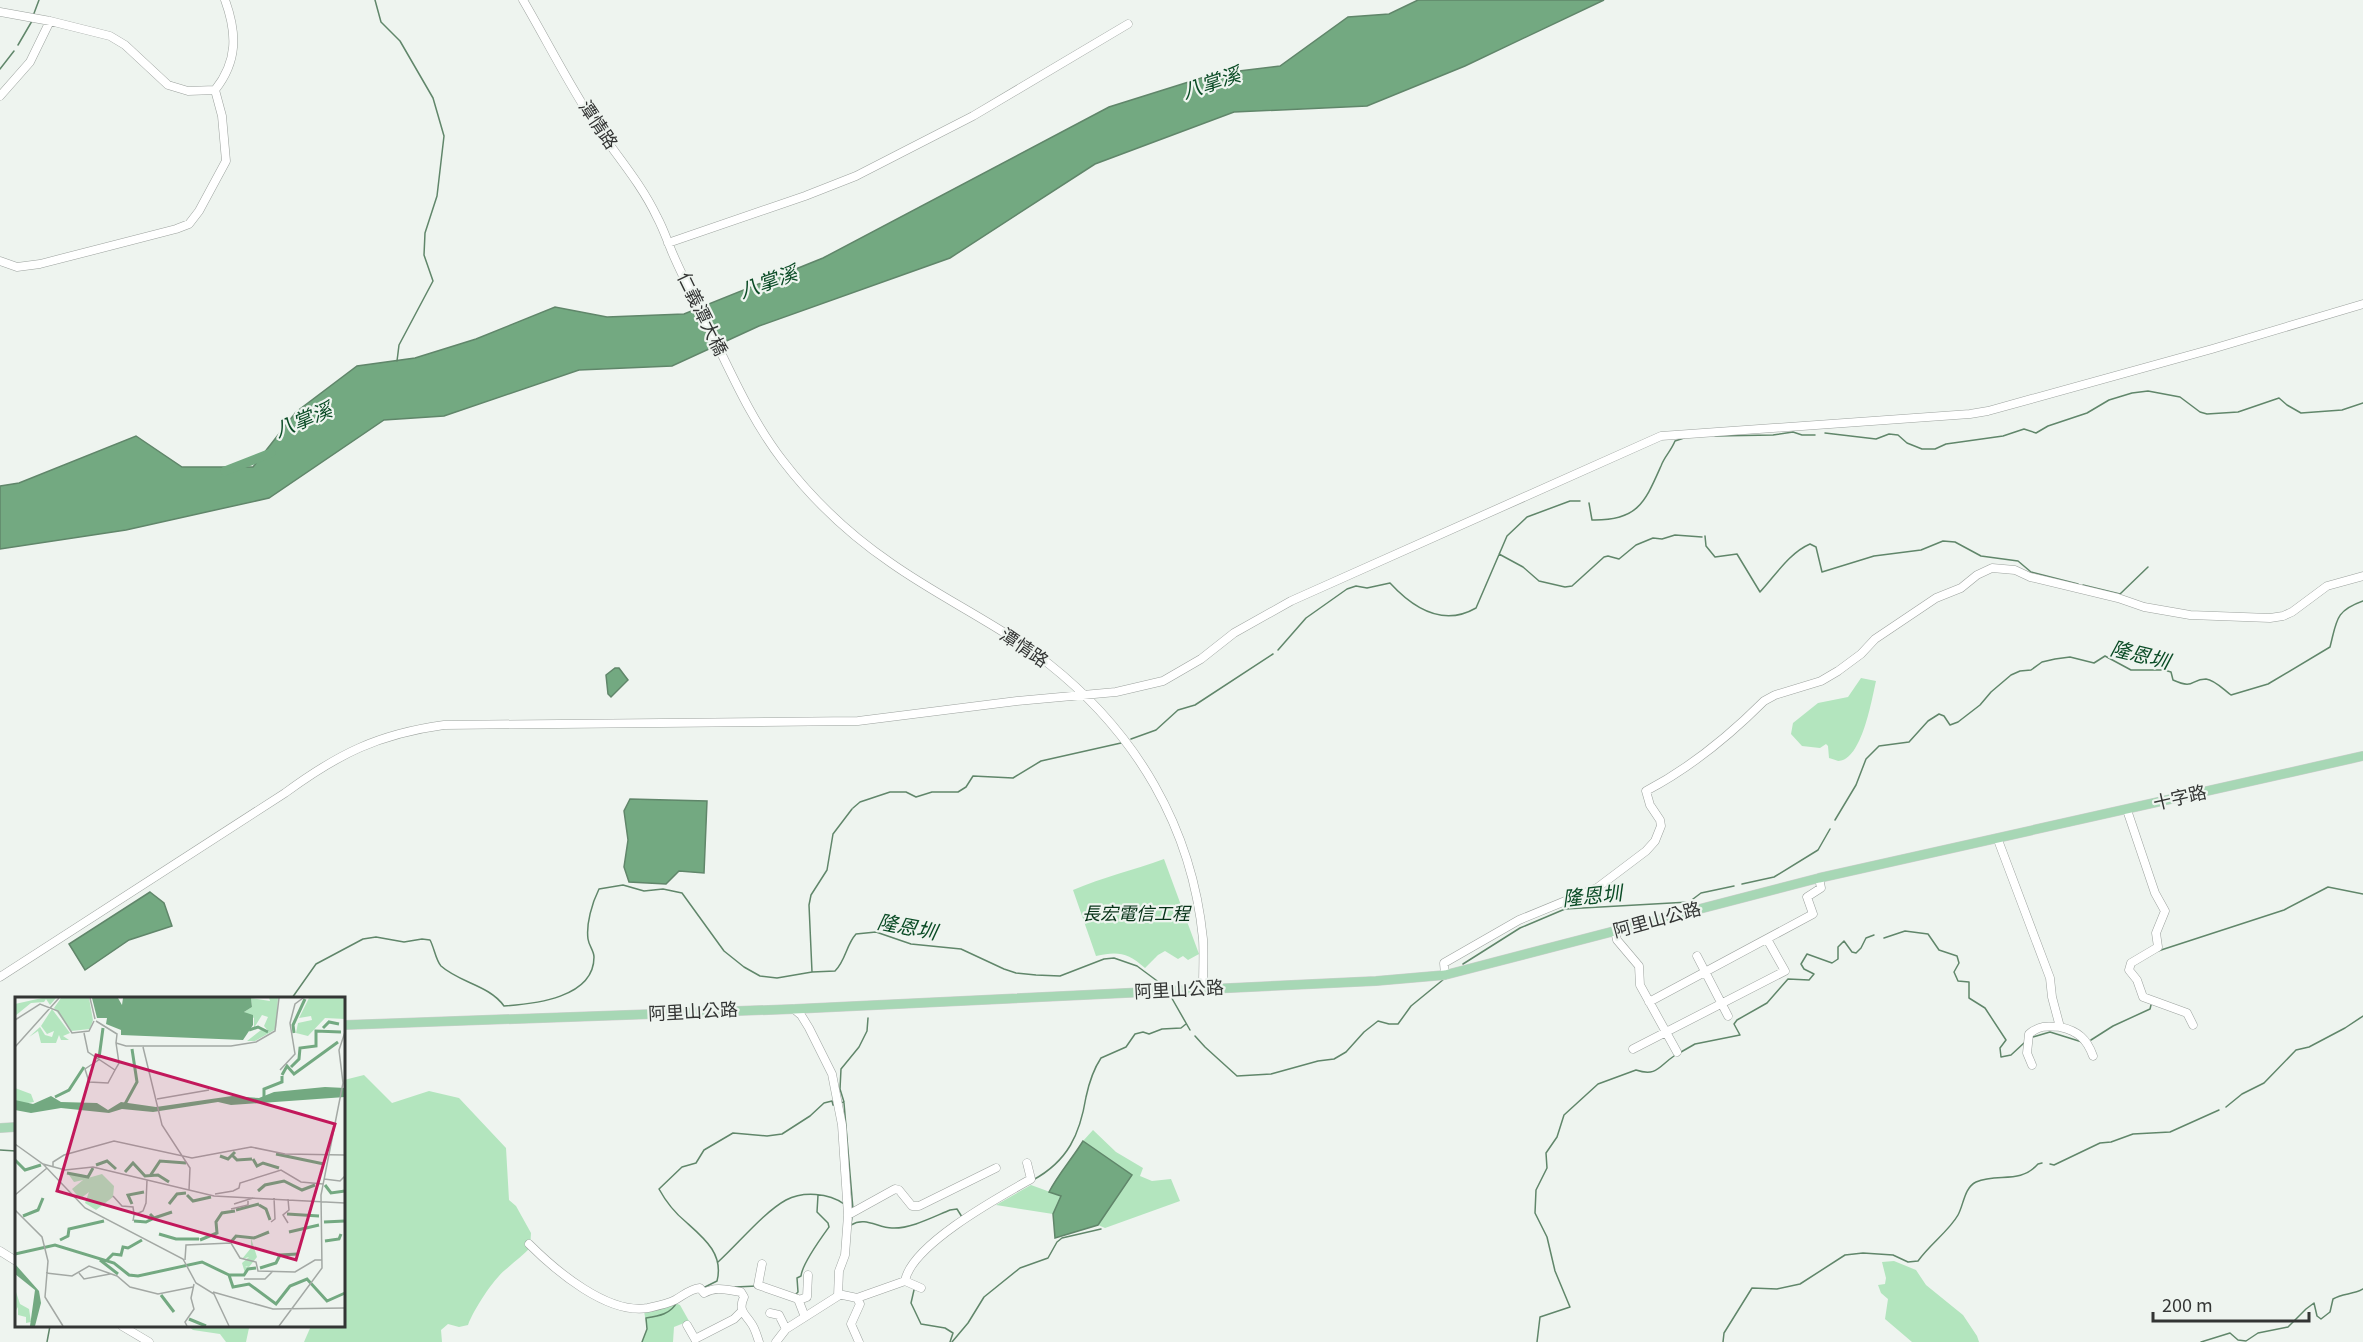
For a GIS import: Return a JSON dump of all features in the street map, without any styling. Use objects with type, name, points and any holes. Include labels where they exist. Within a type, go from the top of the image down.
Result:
[{"type":"main road","name":"十字路","points":[[1998,840],[2363,756]]},
{"type":"main road","name":"阿里山公路","points":[[345,1025],[794,1009],[1376,981],[1444,975],[1819,878],[1998,840]]},
{"type":"main road","points":[[0,1128],[15,1127]]},
{"type":"street","points":[[0,12],[47,20],[118,39],[168,85],[188,91],[215,90],[223,80],[235,36],[225,0]]},
{"type":"street","name":"潭情路","points":[[523,0],[594,123],[631,172],[657,216],[670,246]]},
{"type":"street","points":[[0,96],[30,62],[47,20]]},
{"type":"street","points":[[670,246],[856,176],[973,116],[1128,24]]},
{"type":"street","points":[[0,261],[17,267],[40,264],[189,224],[220,176],[226,161],[222,116],[215,90]]},
{"type":"street","name":"仁義潭大橋","points":[[670,246],[733,379]]},
{"type":"street","points":[[0,977],[344,754],[374,741],[412,729],[444,724],[858,721],[1116,692],[1163,681],[1200,659],[1234,633],[1291,601],[1661,436],[1979,412],[2190,355],[2363,304]]},
{"type":"street","name":"潭情路","points":[[733,379],[757,424],[784,462],[830,514],[891,563],[1048,663],[1083,694],[1128,742],[1154,781],[1173,822],[1188,865],[1200,915],[1203,942],[1203,989]]},
{"type":"street","points":[[1444,975],[1444,963],[1519,920],[1597,888],[1646,851],[1658,837],[1661,826],[1660,820],[1650,805],[1646,791],[1671,778],[1698,759],[1764,701],[1830,676],[1854,660],[1875,639],[1936,598],[1960,588],[1986,570],[2009,568],[2030,577],[2118,598],[2144,607],[2204,617],[2283,616],[2327,586],[2363,576]]},
{"type":"street","points":[[2127,810],[2155,893],[2165,911],[2156,933],[2158,947],[2131,963],[2129,970],[2137,980],[2143,998],[2187,1013],[2193,1025]]},
{"type":"street","points":[[1998,840],[2050,978],[2052,997],[2060,1027]]},
{"type":"street","points":[[1649,1002],[1813,914],[1807,897],[1821,888],[1819,878]]},
{"type":"street","points":[[1615,931],[1617,940],[1639,966],[1640,986],[1677,1052]]},
{"type":"street","points":[[1633,1049],[1785,971],[1767,939]]},
{"type":"street","points":[[1697,956],[1728,1016]]},
{"type":"street","points":[[777,1342],[786,1329],[838,1296],[839,1271],[845,1255],[848,1215],[842,1125],[832,1074],[809,1028],[794,1009]]},
{"type":"street","points":[[2032,1065],[2027,1053],[2029,1034],[2045,1026],[2074,1030],[2089,1044],[2093,1056]]},
{"type":"street","points":[[905,1281],[906,1274],[917,1257],[957,1224],[1031,1179],[1027,1163]]},
{"type":"street","points":[[848,1215],[895,1189],[899,1190],[912,1206],[919,1206],[996,1168]]},
{"type":"street","points":[[530,1244],[546,1261],[569,1279],[616,1305],[640,1309],[674,1300],[693,1289],[700,1288],[704,1293],[712,1289],[724,1288],[741,1292],[744,1297],[741,1312],[751,1323],[759,1342]]},
{"type":"street","points":[[0,1251],[15,1260]]},
{"type":"street","points":[[762,1264],[758,1285],[799,1300],[807,1297],[808,1275]]},
{"type":"street","points":[[838,1294],[857,1298],[905,1281],[921,1288]]},
{"type":"street","points":[[857,1298],[860,1304],[851,1324],[859,1342]]},
{"type":"street","points":[[799,1300],[806,1317]]},
{"type":"street","points":[[687,1325],[695,1339],[734,1319],[741,1312]]},
{"type":"street","points":[[770,1313],[779,1315],[786,1329]]},
{"type":"street","points":[[124,1327],[150,1342]]},
{"type":"green space","points":[[1861,678],[1876,681],[1865,727],[1853,751],[1846,758],[1838,761],[1829,758],[1826,744],[1820,748],[1802,746],[1791,734],[1793,723],[1818,703],[1848,697]]},
{"type":"green space","name":"長宏電信工程","points":[[1164,859],[1199,954],[1188,960],[1183,956],[1178,959],[1165,951],[1145,968],[1122,954],[1096,956],[1073,890]]},
{"type":"green space","points":[[364,1075],[392,1103],[429,1091],[459,1098],[506,1148],[509,1200],[516,1206],[531,1233],[530,1248],[495,1281],[479,1303],[468,1325],[459,1327],[448,1324],[441,1330],[442,1342],[304,1342],[311,1327],[345,1327],[345,1080]]},
{"type":"green space","points":[[1093,1130],[1116,1152],[1143,1168],[1140,1176],[1152,1181],[1171,1179],[1180,1201],[1105,1228],[1098,1225],[1132,1175],[1083,1141]]},
{"type":"green space","points":[[1031,1185],[1061,1196],[1053,1214],[996,1205]]},
{"type":"green space","points":[[1894,1261],[1916,1270],[1926,1285],[1963,1315],[1979,1342],[1912,1342],[1885,1319],[1888,1299],[1881,1293],[1878,1285],[1885,1284],[1886,1278],[1882,1262]]},
{"type":"green space","points":[[673,1302],[680,1305],[689,1321],[674,1327],[673,1342],[642,1342],[647,1329],[644,1311]]},
{"type":"green space","points":[[189,1327],[254,1327],[249,1328],[246,1342],[226,1342],[220,1334],[193,1330]]},
{"type":"water","points":[[1418,0],[1604,0],[1465,66],[1367,106],[1234,112],[1095,164],[950,258],[759,326],[672,366],[579,370],[444,416],[384,420],[269,498],[126,530],[0,549],[0,486],[19,483],[136,436],[182,467],[253,467],[296,412],[357,366],[415,358],[476,339],[555,307],[607,317],[684,314],[823,258],[1109,107],[1214,74],[1280,66],[1348,17],[1389,14]]},
{"type":"water","points":[[615,668],[619,668],[628,680],[611,697],[608,694],[606,675]]},
{"type":"water","points":[[630,799],[707,801],[704,873],[679,871],[666,884],[629,882],[624,867],[628,840],[624,811]]},
{"type":"water","points":[[150,892],[164,903],[172,926],[129,940],[85,970],[69,944]]},
{"type":"water","points":[[1083,1141],[1132,1175],[1098,1225],[1055,1238],[1053,1214],[1061,1196],[1049,1192]]},
{"type":"waterway","points":[[33,16],[39,0]]},
{"type":"waterway","points":[[375,0],[381,22],[400,41],[433,98],[444,136],[437,196],[425,233],[424,255],[433,281],[399,345],[397,361]]},
{"type":"waterway","points":[[18,45],[32,21]]},
{"type":"waterway","points":[[0,69],[14,51]]},
{"type":"waterway","points":[[1825,433],[1876,439],[1889,434],[1898,435],[1907,443],[1922,449],[1935,449],[1946,444],[2003,436],[2024,429],[2036,433],[2048,426],[2087,413],[2109,400],[2148,391],[2180,397],[2200,412],[2207,414],[2238,412],[2279,398],[2301,413],[2342,410],[2363,403]]},
{"type":"waterway","points":[[1715,436],[1773,435],[1793,432],[1815,435]]},
{"type":"waterway","points":[[1589,503],[1592,520],[1620,517],[1630,513],[1638,507],[1650,490],[1675,441],[1684,438]]},
{"type":"waterway","name":"八掌溪","points":[[225,471],[271,453]]},
{"type":"waterway","points":[[1278,650],[1306,618],[1347,589],[1356,586],[1367,588],[1390,583],[1408,600],[1429,612],[1440,615],[1452,616],[1476,608],[1507,536],[1527,517],[1570,501],[1580,501]]},
{"type":"waterway","points":[[1499,554],[1523,567],[1539,581],[1565,587],[1572,586],[1604,557],[1619,559],[1636,545],[1653,538],[1662,539],[1675,535],[1702,537]]},
{"type":"waterway","points":[[1705,536],[1706,546],[1715,557],[1737,554],[1760,592],[1795,553],[1810,544],[1816,547],[1822,572],[1874,556],[1921,550],[1943,541],[1955,542],[1981,556],[2018,561],[2031,572],[2078,584]]},
{"type":"waterway","points":[[2083,585],[2120,594],[2148,567]]},
{"type":"waterway","name":"隆恩圳","points":[[1835,820],[1856,785],[1866,759],[1879,746],[1909,742],[1928,721],[1939,714],[1944,716],[1950,725],[1958,722],[1980,705],[2011,675],[2020,671],[2031,670],[2042,662],[2055,659],[2070,657],[2094,663],[2105,656],[2131,670],[2171,672],[2173,680],[2185,684],[2206,679],[2216,683],[2231,695],[2268,684],[2330,647],[2334,630],[2342,613],[2363,601]]},
{"type":"waterway","points":[[1131,739],[1156,730],[1178,710],[1195,705],[1273,654]]},
{"type":"waterway","points":[[853,808],[860,802],[890,792],[906,792],[916,797],[932,792],[958,792],[966,787],[973,776],[1013,778],[1041,761],[1121,743]]},
{"type":"waterway","points":[[812,972],[809,905],[811,895],[827,870],[833,834],[852,809]]},
{"type":"waterway","name":"隆恩圳","points":[[1742,884],[1774,877],[1818,850],[1830,829]]},
{"type":"waterway","name":"隆恩圳","points":[[293,997],[316,964],[363,939],[376,937],[404,942],[430,940],[441,966],[490,993],[504,1006],[560,996],[584,982],[591,971],[594,957],[589,944],[588,927],[599,889],[623,885],[644,891],[663,889],[682,893],[724,951],[760,976],[777,978],[835,971],[856,934],[876,932],[911,944],[961,949],[1016,973],[1060,976],[1104,959],[1114,958],[1137,966],[1164,986]]},
{"type":"waterway","name":"隆恩圳","points":[[1463,964],[1520,928],[1565,909],[1689,902],[1701,893],[1734,886]]},
{"type":"waterway","points":[[2158,951],[2284,910],[2328,887],[2363,894]]},
{"type":"waterway","points":[[1884,938],[1905,931],[1928,934],[1939,950],[1957,956],[1959,963],[1954,972],[1958,981],[1969,982],[1969,998],[1985,1008],[2006,1040],[2000,1048],[2001,1057],[2011,1055],[2024,1043]]},
{"type":"waterway","points":[[1681,1052],[1695,1044],[1740,1035],[1734,1024],[1737,1020],[1767,1003],[1788,979],[1809,980],[1814,974],[1804,969],[1801,964],[1807,954],[1832,963],[1838,959],[1838,947],[1844,941],[1852,952],[1856,953],[1866,938],[1874,935]]},
{"type":"waterway","name":"隆恩圳","points":[[1195,1036],[1237,1076],[1271,1074],[1334,1059],[1346,1052],[1364,1032],[1378,1021],[1398,1024],[1411,1006],[1444,979]]},
{"type":"waterway","name":"隆恩圳","points":[[1170,995],[1190,1030]]},
{"type":"waterway","points":[[2091,1040],[2113,1026],[2150,1009],[2151,1005]]},
{"type":"waterway","points":[[2226,1107],[2242,1094],[2264,1083],[2296,1050],[2309,1047],[2363,1016]]},
{"type":"waterway","points":[[840,1103],[844,1102],[840,1089],[841,1069],[859,1047],[867,1031],[868,1018]]},
{"type":"waterway","points":[[1033,1180],[1064,1155],[1076,1135],[1087,1092],[1101,1058],[1126,1047],[1135,1034],[1143,1032],[1149,1034],[1162,1029],[1181,1028],[1186,1024]]},
{"type":"waterway","points":[[2033,1037],[2050,1032],[2082,1042]]},
{"type":"waterway","points":[[1537,1342],[1540,1317],[1570,1307],[1555,1271],[1547,1237],[1535,1213],[1536,1190],[1547,1168],[1546,1153],[1557,1137],[1564,1115],[1598,1084],[1636,1070],[1653,1071],[1674,1056]]},
{"type":"waterway","points":[[703,1288],[717,1281],[718,1263],[715,1255],[706,1241],[674,1211],[659,1189],[682,1167],[696,1163],[704,1150],[733,1133],[767,1136],[782,1134],[810,1116],[824,1103],[832,1101],[835,1105]]},
{"type":"waterway","points":[[844,1103],[853,1209]]},
{"type":"waterway","points":[[2050,1164],[2054,1165],[2100,1143],[2111,1142],[2133,1134],[2170,1132],[2219,1110]]},
{"type":"waterway","name":"隆恩圳","points":[[0,1150],[15,1151]]},
{"type":"waterway","points":[[1723,1342],[1724,1333],[1752,1288],[1777,1289],[1800,1284],[1845,1255],[1863,1253],[1893,1255],[1908,1262],[1918,1261],[1954,1221],[1972,1185],[1984,1179],[2023,1174],[2042,1163]]},
{"type":"waterway","points":[[718,1262],[760,1220],[786,1200],[800,1195],[816,1194],[831,1197],[844,1204]]},
{"type":"waterway","points":[[796,1294],[798,1292],[797,1278],[801,1276],[808,1258],[829,1227],[817,1212],[818,1195]]},
{"type":"waterway","points":[[852,1217],[851,1225],[866,1222],[887,1228],[914,1225],[950,1210],[957,1209],[962,1217]]},
{"type":"waterway","points":[[952,1342],[968,1323],[984,1297],[1020,1268],[1048,1258],[1057,1242],[1062,1238],[1101,1229]]},
{"type":"waterway","points":[[735,1287],[757,1286]]},
{"type":"waterway","points":[[2201,1342],[2230,1333],[2238,1340],[2246,1341],[2258,1333],[2288,1327],[2314,1303],[2317,1316],[2321,1319],[2330,1312],[2333,1299],[2363,1289]]},
{"type":"waterway","points":[[914,1290],[911,1303],[921,1324],[945,1328],[953,1333],[950,1342]]},
{"type":"waterway","points":[[642,1342],[647,1329],[646,1318],[668,1312],[677,1302]]},
{"type":"waterway","points":[[47,1342],[50,1327]]}]
